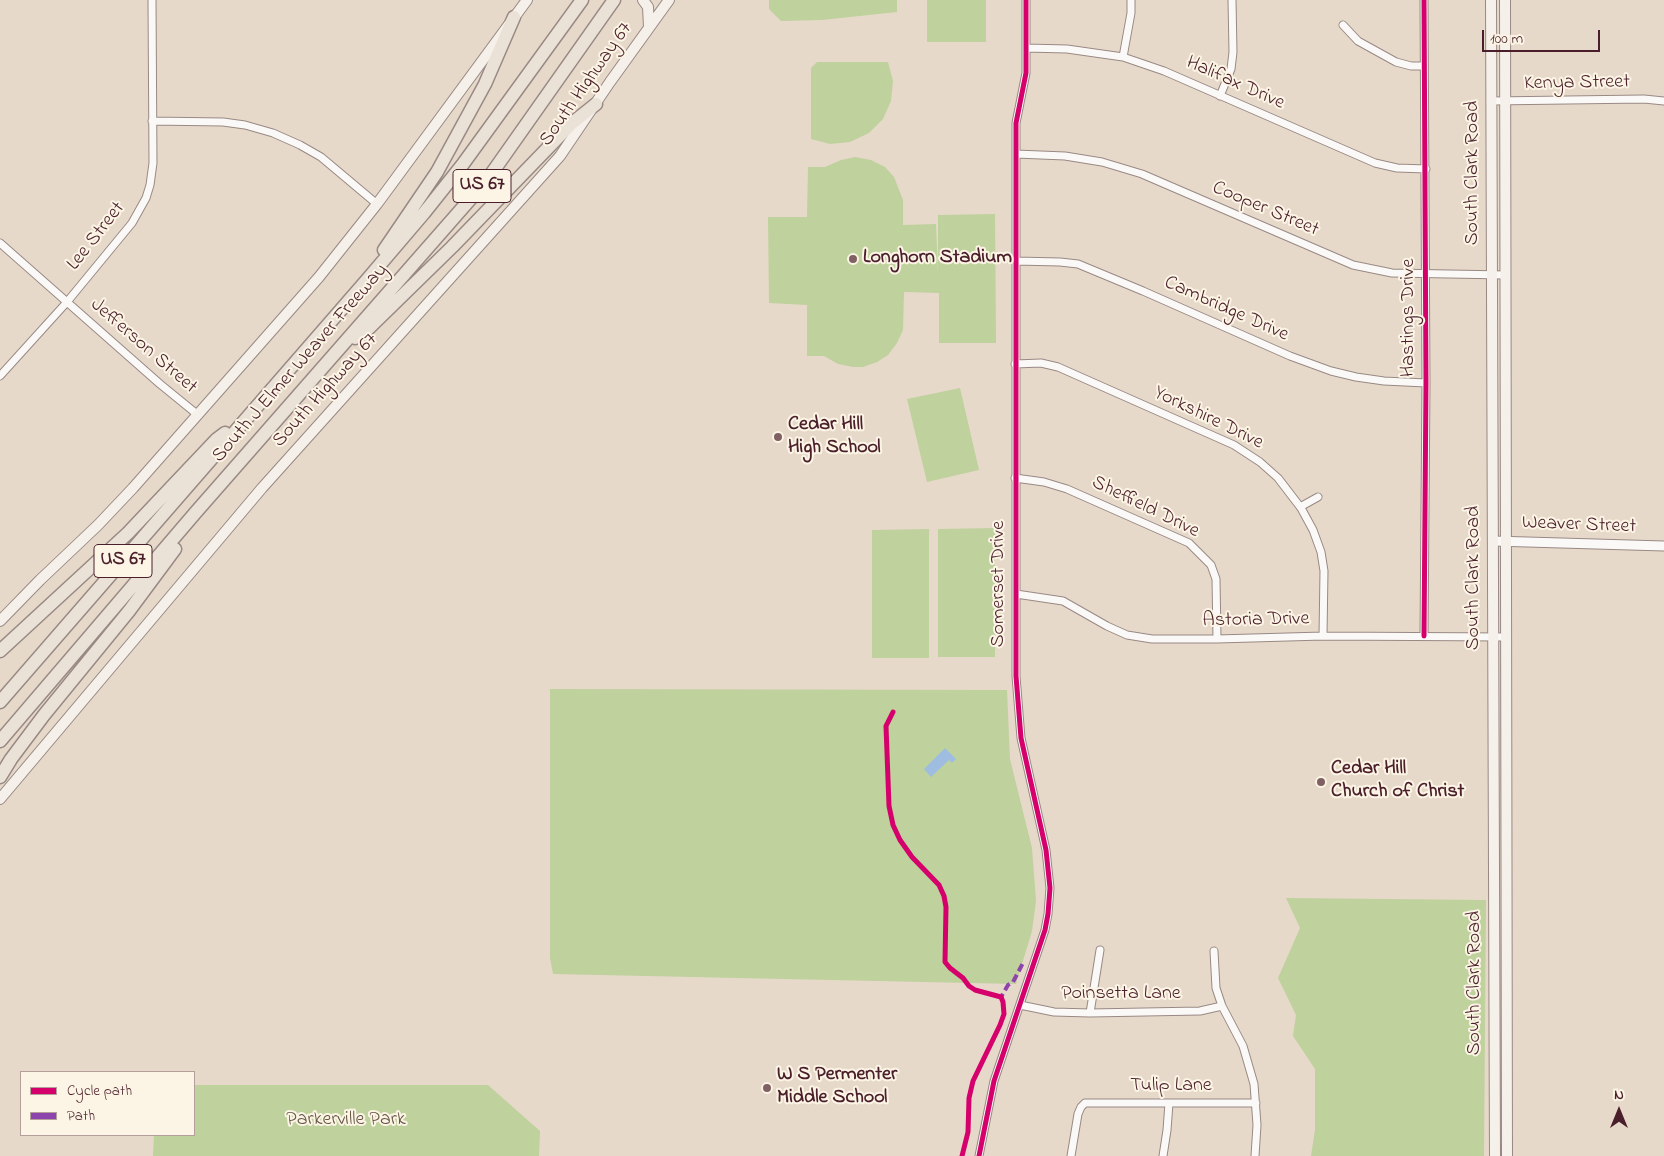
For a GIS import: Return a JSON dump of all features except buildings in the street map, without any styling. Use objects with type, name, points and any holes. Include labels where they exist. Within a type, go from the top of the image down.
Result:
[{"type":"highway","name":"South J Elmer Weaver Freeway","points":[[0,702],[366,282],[463,164],[582,0]]},
{"type":"highway","name":"South J Elmer Weaver Freeway","points":[[0,741],[196,512],[487,180],[611,5]]},
{"type":"highway","points":[[366,282],[388,244],[437,172],[485,84],[514,17]]},
{"type":"highway","points":[[339,349],[366,331],[452,247],[571,124],[596,104]]},
{"type":"highway","points":[[0,651],[128,533],[217,439],[246,419]]},
{"type":"highway","points":[[0,777],[44,715],[129,611],[186,535],[196,512]]},
{"type":"main road","points":[[0,621],[98,525],[320,277],[377,204],[528,0]]},
{"type":"main road","points":[[643,0],[648,7],[649,28]]},
{"type":"main road","name":"South Highway 67","points":[[0,799],[262,488],[560,156],[669,0]]},
{"type":"main road","name":"South Clark Road","points":[[1491,0],[1492,823],[1495,1156]]},
{"type":"main road","name":"South Clark Road","points":[[1505,0],[1507,1156]]},
{"type":"main road","points":[[1492,722],[1506,722]]},
{"type":"main road","points":[[1492,823],[1506,823]]},
{"type":"street","name":"Lee Street","points":[[0,376],[67,302],[132,223],[146,198],[153,163],[152,0]]},
{"type":"street","name":"Somerset Drive","points":[[979,1156],[994,1080],[1045,930],[1050,888],[1046,850],[1021,738],[1016,676],[1016,123],[1026,73],[1026,0]]},
{"type":"street","points":[[1123,58],[1131,12],[1131,0]]},
{"type":"street","points":[[1220,96],[1231,69],[1233,52],[1232,0]]},
{"type":"street","name":"Hastings Drive","points":[[1424,0],[1426,169],[1424,275],[1426,383],[1424,636]]},
{"type":"street","points":[[1343,25],[1358,41],[1396,62],[1411,66],[1424,66]]},
{"type":"street","name":"Halifax Drive","points":[[1026,48],[1067,49],[1123,58],[1164,71],[1375,163],[1398,168],[1426,169]]},
{"type":"street","name":"Kenya Street","points":[[1491,101],[1644,99],[1664,101]]},
{"type":"street","points":[[152,121],[223,122],[245,125],[274,133],[321,157],[377,204]]},
{"type":"street","name":"Cooper Street","points":[[1016,154],[1065,156],[1102,162],[1142,174],[1352,265],[1392,273],[1506,275]]},
{"type":"street","name":"Jefferson Street","points":[[0,243],[160,384],[198,415]]},
{"type":"street","name":"Cambridge Drive","points":[[1016,261],[1078,264],[1290,356],[1356,377],[1384,381],[1426,383]]},
{"type":"street","name":"Yorkshire Drive","points":[[1015,364],[1040,363],[1058,367],[1234,445],[1260,462],[1278,478],[1300,507],[1313,530],[1321,552],[1324,571],[1323,636]]},
{"type":"street","name":"Sheffield Drive","points":[[1015,478],[1044,482],[1067,489],[1189,543],[1210,565],[1216,579],[1217,640]]},
{"type":"street","points":[[1300,507],[1318,497]]},
{"type":"street","name":"Weaver Street","points":[[1493,541],[1664,546]]},
{"type":"street","name":"Astoria Drive","points":[[1016,594],[1063,601],[1127,635],[1152,639],[1217,640],[1323,636],[1506,637]]},
{"type":"street","points":[[1090,1013],[1100,950]]},
{"type":"street","points":[[1214,951],[1216,988],[1222,1006],[1243,1046],[1254,1084],[1257,1125],[1254,1156]]},
{"type":"street","name":"Poinsetta Lane","points":[[1020,1005],[1054,1012],[1090,1013],[1200,1011],[1222,1006]]},
{"type":"street","name":"Tulip Lane","points":[[1071,1156],[1078,1114],[1081,1107],[1086,1103],[1256,1103]]},
{"type":"street","points":[[1163,1156],[1168,1130],[1168,1103]]},
{"type":"green space","points":[[769,0],[897,0],[897,12],[822,20],[781,21],[769,9]]},
{"type":"green space","points":[[927,0],[986,0],[986,42],[927,42]]},
{"type":"green space","points":[[817,62],[888,62],[893,81],[891,101],[883,119],[869,133],[850,142],[830,144],[811,139],[811,68]]},
{"type":"green space","name":"Longhorn Stadium","points":[[855,157],[871,160],[885,167],[894,177],[903,200],[903,225],[936,224],[938,274],[938,215],[995,214],[996,343],[939,343],[939,293],[904,292],[903,330],[897,343],[888,355],[877,362],[863,367],[838,364],[824,356],[807,356],[807,305],[769,303],[768,217],[807,217],[808,167],[825,167],[841,160]]},
{"type":"green space","points":[[960,388],[979,470],[927,482],[907,399]]},
{"type":"green space","points":[[995,528],[995,657],[938,657],[938,529]]},
{"type":"green space","points":[[929,529],[929,658],[872,658],[872,530]]},
{"type":"green space","points":[[550,689],[1007,690],[1010,759],[1032,848],[1036,901],[1032,931],[1016,984],[553,974],[550,958]]},
{"type":"green space","points":[[1286,898],[1486,900],[1484,1156],[1311,1156],[1315,1130],[1315,1069],[1293,1036],[1296,1015],[1278,978],[1300,928]]},
{"type":"green space","name":"Parkerville Park","points":[[195,1085],[488,1085],[540,1131],[539,1156],[153,1156],[154,1136],[195,1136]]},
{"type":"water","points":[[945,748],[956,759],[952,763],[949,760],[931,777],[924,769]]},
{"type":"marked path","points":[[997,996],[1001,997],[1008,985],[1013,982],[1023,963]]},
{"type":"cycle path","points":[[979,1156],[994,1081],[1045,930],[1050,888],[1046,850],[1021,738],[1016,676],[1016,123],[1026,73],[1026,0]]},
{"type":"cycle path","points":[[1424,0],[1426,383],[1424,636]]},
{"type":"cycle path","points":[[893,712],[886,726],[889,806],[893,825],[900,840],[912,857],[939,885],[944,896],[946,907],[945,962],[969,986],[975,990],[1001,997],[1003,1002],[1004,1014],[1000,1025],[973,1081],[969,1098],[968,1132],[962,1156]]},
{"type":"place","name":"Longhorn Stadium","points":[[853,259]]},
{"type":"place","name":"Cedar Hill High School","points":[[778,437]]},
{"type":"place","name":"Cedar Hill Church of Christ","points":[[1321,782]]},
{"type":"place","name":"W S Permenter Middle School","points":[[767,1088]]}]
